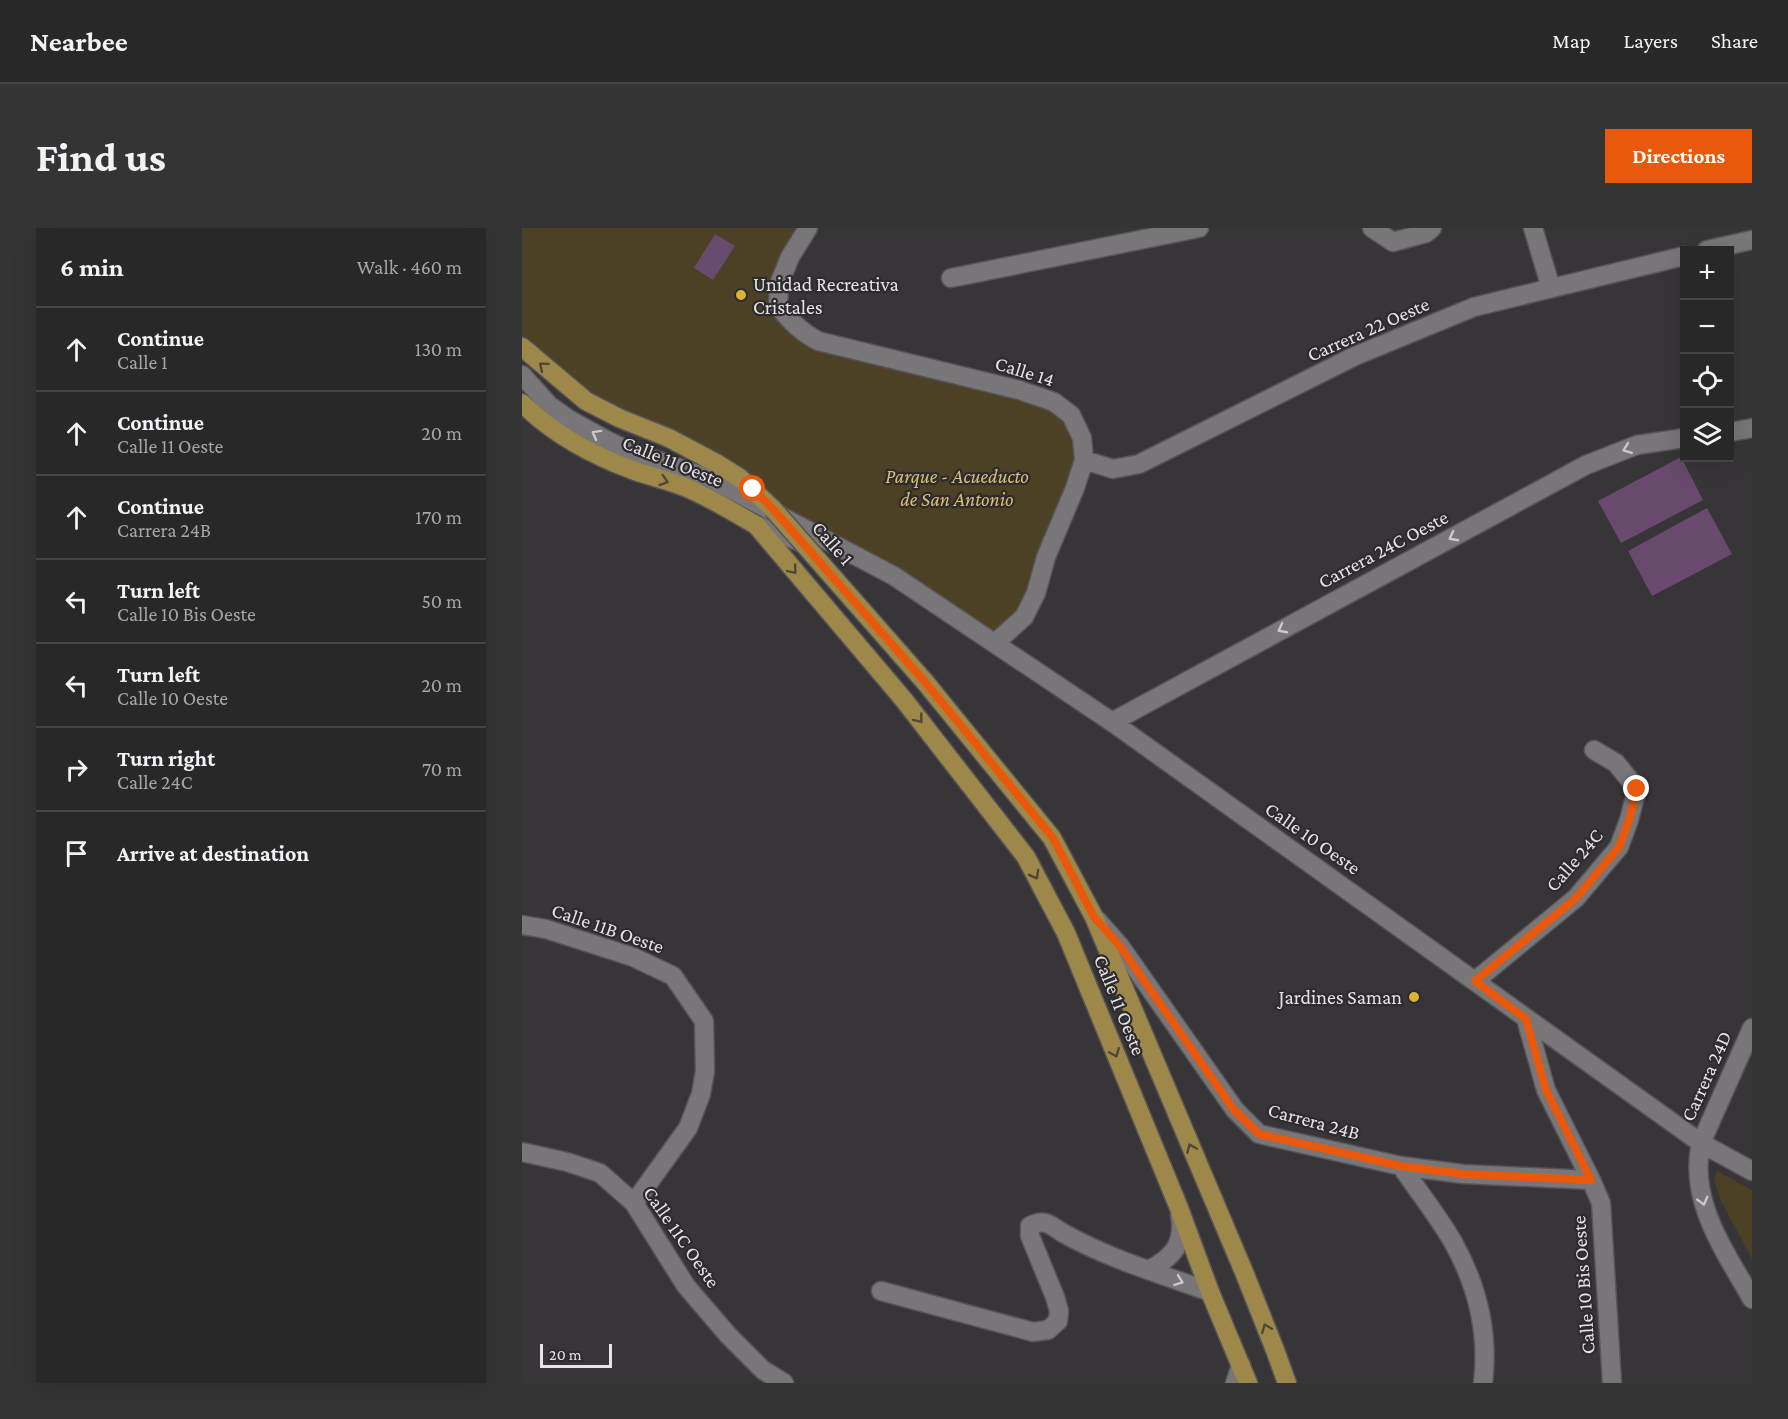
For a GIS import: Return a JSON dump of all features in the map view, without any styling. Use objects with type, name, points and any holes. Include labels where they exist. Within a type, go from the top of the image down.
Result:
[{"type":"main road","name":"Calle 1","points":[[522,347],[565,385],[586,400],[697,452],[740,478],[753,489],[925,682],[1053,838]]},
{"type":"main road","name":"Calle 11 Oeste","points":[[522,403],[538,419],[559,434],[601,457],[634,471],[686,488],[756,525],[904,700],[1026,857],[1066,933],[1248,1383]]},
{"type":"main road","name":"Calle 11 Oeste","points":[[1053,838],[1094,917],[1244,1272],[1287,1383]]},
{"type":"street","name":"Calle 14","points":[[808,228],[790,257],[779,284],[778,306],[805,334],[818,342],[1019,390],[1054,402],[1071,416],[1083,438],[1084,460],[1075,488],[1046,557],[1036,593],[1024,617],[996,643]]},
{"type":"street","points":[[951,278],[1199,228]]},
{"type":"street","points":[[1372,228],[1394,242],[1426,233],[1432,228]]},
{"type":"street","points":[[1533,228],[1551,288]]},
{"type":"street","points":[[1725,246],[1752,240]]},
{"type":"street","name":"Carrera 22 Oeste","points":[[1084,460],[1113,469],[1139,464],[1355,356],[1474,307],[1680,257]]},
{"type":"street","name":"Calle 10 Oeste","points":[[522,375],[549,405],[570,420],[608,441],[628,451],[709,478],[894,576],[1112,722],[1701,1143],[1752,1171]]},
{"type":"street","points":[[1734,431],[1752,428]]},
{"type":"street","name":"Carrera 24C Oeste","points":[[1112,722],[1586,465],[1636,445],[1680,439]]},
{"type":"street","name":"Calle 10 Oeste","points":[[756,525],[894,576]]},
{"type":"street","name":"Calle 24C","points":[[1475,981],[1576,898],[1619,847],[1637,789],[1616,763],[1594,750]]},
{"type":"street","name":"Carrera 24B","points":[[1094,917],[1120,946],[1234,1110],[1259,1134],[1401,1166],[1463,1174],[1591,1180]]},
{"type":"street","name":"Calle 11B Oeste","points":[[522,925],[546,928],[633,957],[673,976],[704,1021],[705,1071],[701,1094],[688,1128],[634,1203]]},
{"type":"street","name":"Calle 10 Bis Oeste","points":[[1526,1019],[1546,1090],[1601,1203],[1612,1383]]},
{"type":"street","name":"Carrera 24D","points":[[1752,1028],[1701,1143],[1697,1160],[1703,1204],[1720,1242],[1752,1299]]},
{"type":"street","name":"Calle 11C Oeste","points":[[522,1152],[567,1162],[600,1173],[634,1203],[686,1286],[728,1335],[763,1370],[784,1383]]},
{"type":"street","points":[[1401,1166],[1453,1242],[1474,1287],[1484,1327],[1484,1383]]},
{"type":"street","points":[[1149,1270],[1166,1261],[1178,1246],[1182,1227],[1179,1208]]},
{"type":"street","points":[[881,1291],[1033,1332],[1048,1330],[1058,1322],[1059,1311],[1030,1236],[1030,1226],[1037,1222],[1045,1222],[1105,1254],[1210,1292]]},
{"type":"street","points":[[1234,1383],[1241,1365]]},
{"type":"green space","name":"Parque - Acueducto de San Antonio","points":[[522,228],[808,228],[778,306],[805,334],[1054,402],[1082,438],[1036,593],[995,643],[753,489],[619,418],[522,347]]},
{"type":"green space","points":[[1717,1171],[1752,1190],[1752,1259],[1720,1199],[1714,1179]]},
{"type":"building","points":[[715,234],[735,246],[713,280],[694,268]]},
{"type":"building","points":[[1680,458],[1680,462],[1684,462],[1703,500],[1621,543],[1598,501]]},
{"type":"building","points":[[1707,508],[1732,554],[1652,596],[1628,551]]},
{"type":"place","name":"Unidad Recreativa Cristales","points":[[741,295]]},
{"type":"place","name":"Jardines Saman","points":[[1414,997]]},
{"type":"route","points":[[753,489],[925,682],[1053,838],[1094,917],[1120,946],[1234,1110],[1259,1134],[1401,1166],[1463,1174],[1591,1180],[1546,1090],[1526,1019],[1475,981],[1576,898],[1619,847],[1637,789]]}]
